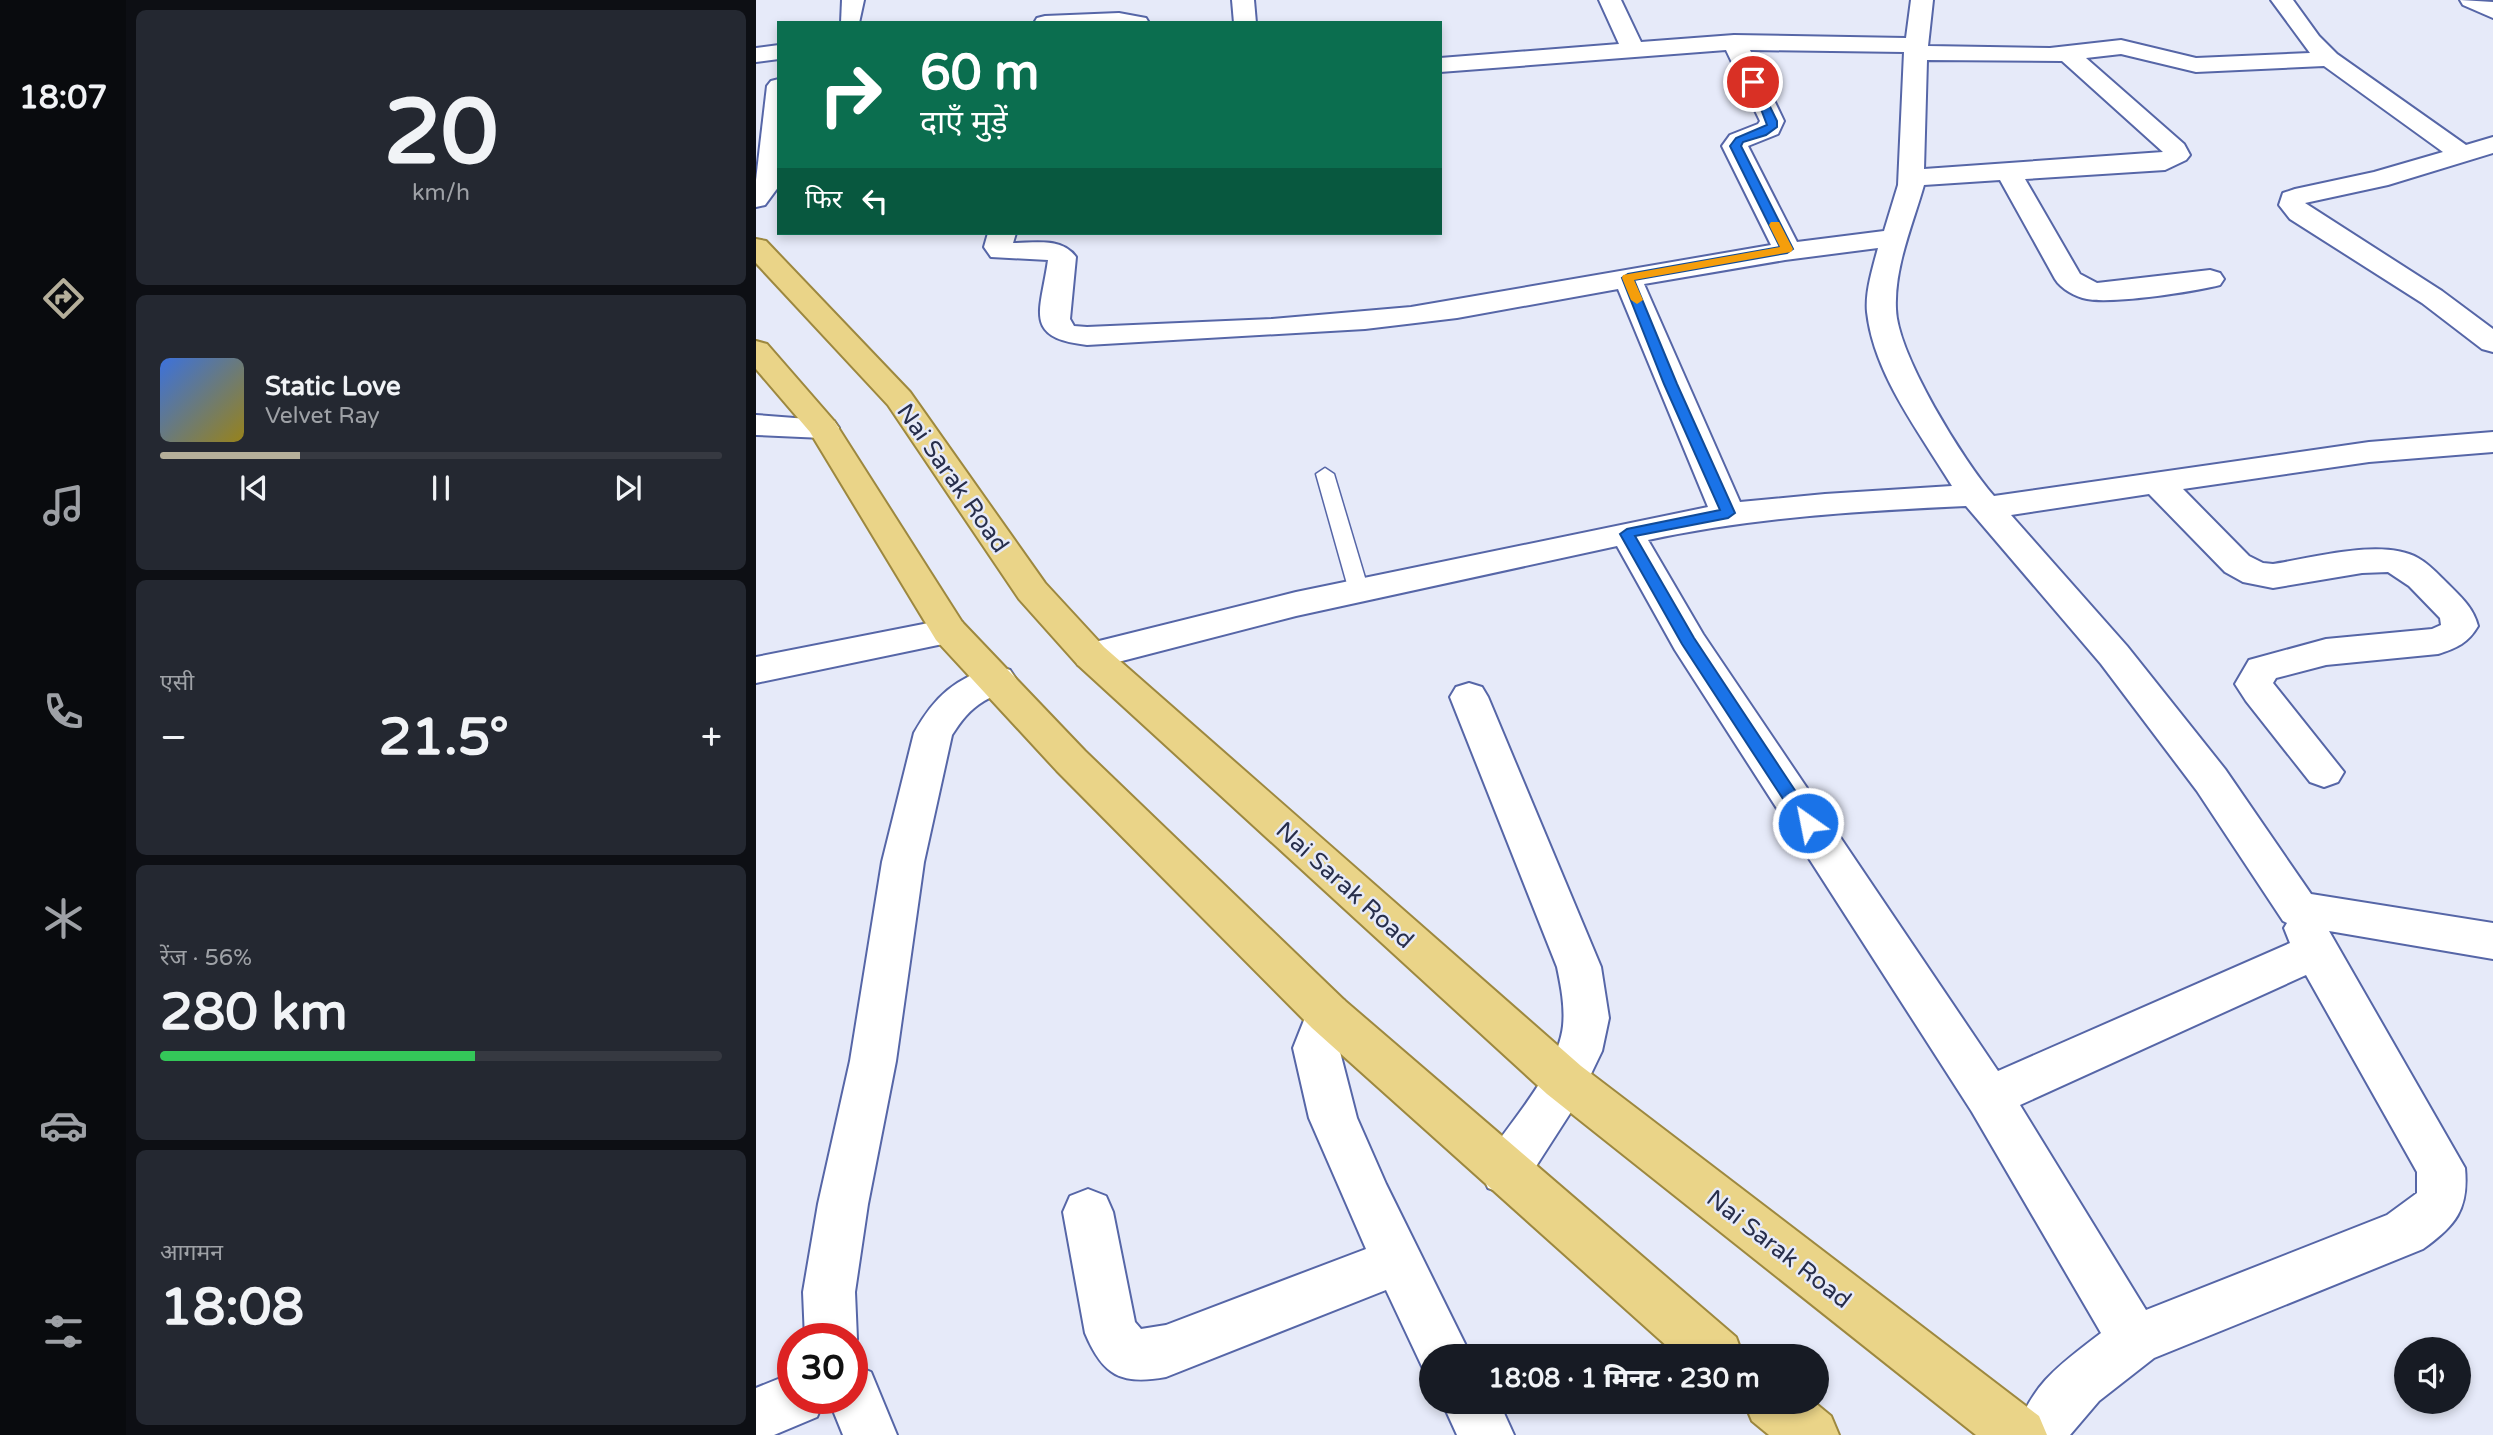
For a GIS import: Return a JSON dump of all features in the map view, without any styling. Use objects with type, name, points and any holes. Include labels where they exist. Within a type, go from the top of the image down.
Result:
[{"type":"main road","name":"Nai Sarak Road","points":[[756,247],[899,399],[1031,591],[1091,656],[1564,1080],[2020,1435]]},
{"type":"main road","points":[[756,349],[823,428],[949,631],[997,679],[1071,761],[1328,1014],[1703,1344]]},
{"type":"main road","points":[[1786,1414],[1812,1435]]},
{"type":"street","points":[[1243,0],[1245,21]]},
{"type":"street","points":[[1610,0],[1632,48]]},
{"type":"street","points":[[1922,0],[1917,49],[1912,178],[1887,266],[1881,310],[1891,352],[1920,409],[1981,502],[2114,655],[2211,780],[2307,930],[2441,1168],[2444,1193],[2434,1212],[2405,1232],[2135,1340],[2072,1391],[2047,1419],[2043,1435]]},
{"type":"street","points":[[2283,0],[2311,41],[2329,59],[2462,153]]},
{"type":"street","points":[[2471,0],[2493,11]]},
{"type":"street","points":[[1094,21],[1125,21]]},
{"type":"street","points":[[1734,42],[1772,121],[1769,130],[1745,137],[1735,146],[1787,249]]},
{"type":"street","points":[[1442,65],[1734,42],[2068,54],[2132,48],[2196,65],[2329,59]]},
{"type":"street","points":[[756,55],[777,52]]},
{"type":"street","points":[[1912,178],[2165,162],[2178,155],[2175,149],[2068,54]]},
{"type":"street","points":[[756,199],[769,181],[777,105]]},
{"type":"street","points":[[2493,145],[2379,179],[2292,199],[2292,205],[2300,214],[2432,297],[2493,343]]},
{"type":"street","points":[[2008,172],[2069,279],[2078,286],[2104,292],[2210,279]]},
{"type":"street","points":[[1001,235],[998,247],[1001,251],[1052,251],[1062,257],[1055,319],[1058,329],[1067,334],[1087,336],[1278,328],[1374,320],[1455,309],[1787,249],[1896,238]]},
{"type":"street","points":[[1628,278],[1728,513]]},
{"type":"street","points":[[756,425],[823,428]]},
{"type":"street","points":[[1091,656],[1296,604],[1728,513],[1863,501],[1981,502],[2156,482],[2369,452],[2493,442]]},
{"type":"street","points":[[2156,482],[2237,564],[2255,574],[2273,576],[2362,562],[2388,561],[2404,565],[2458,614],[2460,626],[2454,634],[2438,640],[2326,652],[2263,669],[2254,684],[2324,772]]},
{"type":"street","points":[[1627,534],[1688,640],[1989,1097],[2135,1340]]},
{"type":"street","points":[[756,670],[949,631]]},
{"type":"street","points":[[830,1323],[829,1292],[841,1217],[873,1061],[903,862],[933,733],[950,707],[968,692],[997,679]]},
{"type":"street","points":[[1469,697],[1579,967],[1587,1003],[1584,1037],[1564,1080],[1505,1172]]},
{"type":"street","points":[[1989,1097],[2307,930],[2493,941]]},
{"type":"street","points":[[1328,1014],[1316,1048],[1333,1118],[1367,1198],[1439,1344]]},
{"type":"street","points":[[1088,1212],[1111,1333],[1125,1352],[1141,1355],[1166,1351],[1398,1261]]},
{"type":"street","points":[[756,1415],[777,1406]]},
{"type":"street","points":[[861,1414],[870,1435]]},
{"type":"street","points":[[1476,1414],[1487,1435]]},
{"type":"lane","points":[[1325,474],[1359,591]]},
{"type":"slow traffic","points":[[1637,300],[1628,278],[1787,249],[1775,225]]},
{"type":"route","points":[[1753,82],[1772,121],[1772,127],[1739,140],[1735,146],[1787,249],[1628,278],[1728,513],[1627,534],[1688,640],[1808,823]]}]
